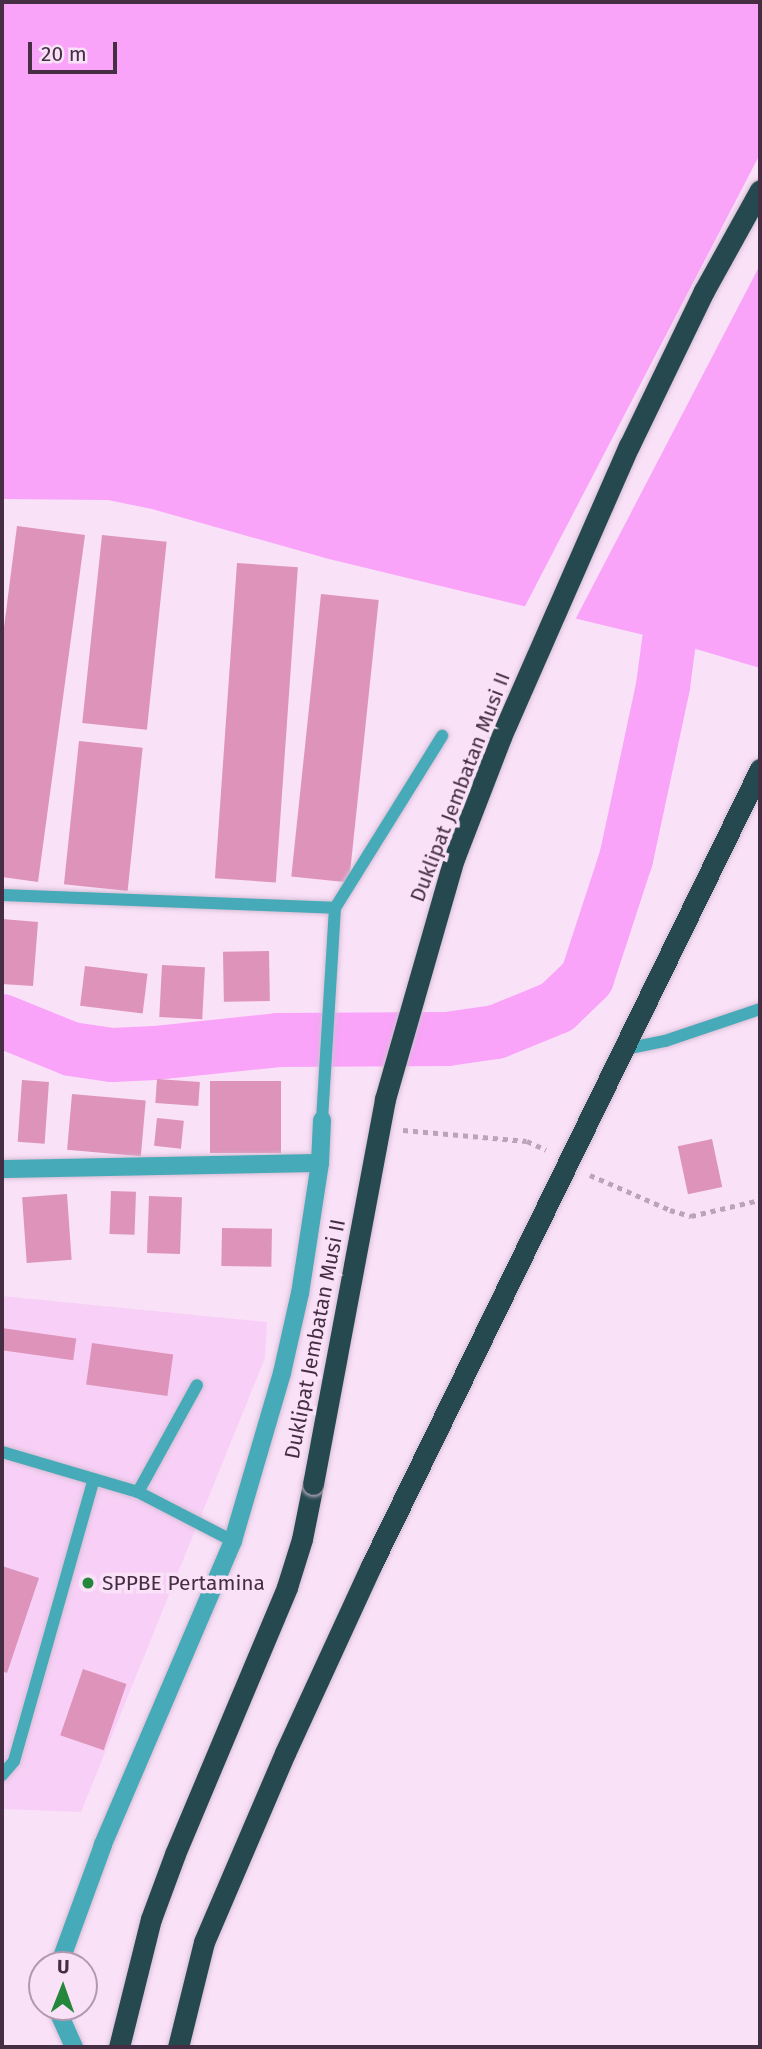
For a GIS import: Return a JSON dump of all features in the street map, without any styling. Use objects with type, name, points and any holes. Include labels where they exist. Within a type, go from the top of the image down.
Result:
[{"type":"highway","name":"Duklipat Jembatan Musi II","points":[[119,2047],[136,1970],[151,1919],[175,1854],[287,1587],[302,1539],[385,1099],[454,859],[501,737],[629,446],[704,291],[760,190]]},
{"type":"highway","points":[[178,2047],[204,1942],[285,1753],[371,1566],[760,768]]},
{"type":"street","points":[[64,1951],[103,1845],[233,1541],[282,1373],[300,1293],[320,1163],[323,1119]]},
{"type":"street","points":[[2,1169],[320,1163]]},
{"type":"street","points":[[62,2021],[74,2047]]},
{"type":"lane","points":[[323,1119],[335,908],[442,736]]},
{"type":"lane","points":[[2,895],[335,908]]},
{"type":"lane","points":[[625,1049],[665,1041],[760,1009]]},
{"type":"lane","points":[[138,1492],[197,1385]]},
{"type":"lane","points":[[2,1452],[93,1481],[138,1492],[233,1541]]},
{"type":"lane","points":[[2,1775],[14,1760],[93,1481]]},
{"type":"path","points":[[402,1130],[527,1141],[567,1164],[670,1210],[691,1216],[760,1200]]},
{"type":"shaded area","points":[[2,2],[760,2],[760,668],[669,641],[329,559],[152,509],[108,500],[2,499]]},
{"type":"shaded area","name":"SPPBE Pertamina","points":[[2,1296],[267,1322],[265,1358],[81,1812],[2,1809]]},
{"type":"pier","points":[[760,154],[760,265],[574,622],[523,610]]},
{"type":"building","points":[[17,526],[85,535],[38,882],[2,877],[2,643]]},
{"type":"building","points":[[102,535],[167,542],[147,730],[82,723]]},
{"type":"building","points":[[237,563],[298,567],[276,882],[215,878]]},
{"type":"building","points":[[321,594],[379,600],[349,883],[291,876]]},
{"type":"building","points":[[79,741],[143,748],[128,891],[64,884]]},
{"type":"building","points":[[2,919],[38,922],[33,986],[2,984]]},
{"type":"building","points":[[269,951],[270,1001],[224,1002],[223,952]]},
{"type":"building","points":[[162,965],[205,967],[202,1019],[159,1017]]},
{"type":"building","points":[[85,966],[148,974],[143,1013],[80,1006]]},
{"type":"building","points":[[157,1079],[200,1082],[198,1106],[155,1103]]},
{"type":"building","points":[[22,1080],[49,1082],[45,1144],[18,1142]]},
{"type":"building","points":[[210,1081],[281,1081],[281,1153],[210,1153]]},
{"type":"building","points":[[72,1094],[146,1100],[141,1156],[67,1150]]},
{"type":"building","points":[[157,1118],[184,1121],[181,1149],[154,1146]]},
{"type":"building","points":[[712,1139],[722,1187],[688,1194],[678,1146]]},
{"type":"building","points":[[111,1191],[136,1192],[134,1235],[109,1234]]},
{"type":"building","points":[[67,1194],[72,1260],[27,1263],[22,1197]]},
{"type":"building","points":[[149,1196],[182,1197],[180,1254],[147,1253]]},
{"type":"building","points":[[222,1228],[272,1229],[271,1267],[221,1266]]},
{"type":"building","points":[[2,1328],[76,1338],[73,1360],[2,1350]]},
{"type":"building","points":[[92,1343],[173,1354],[167,1396],[86,1385]]},
{"type":"building","points":[[2,1566],[39,1578],[7,1673],[2,1671]]},
{"type":"building","points":[[83,1669],[126,1684],[104,1750],[60,1735]]},
{"type":"waterway","points":[[2,1021],[71,1049],[112,1055],[278,1040],[447,1039],[496,1032],[557,1007],[587,978],[626,859],[663,686],[669,641]]},
{"type":"place","name":"SPPBE Pertamina","points":[[88,1583]]}]
